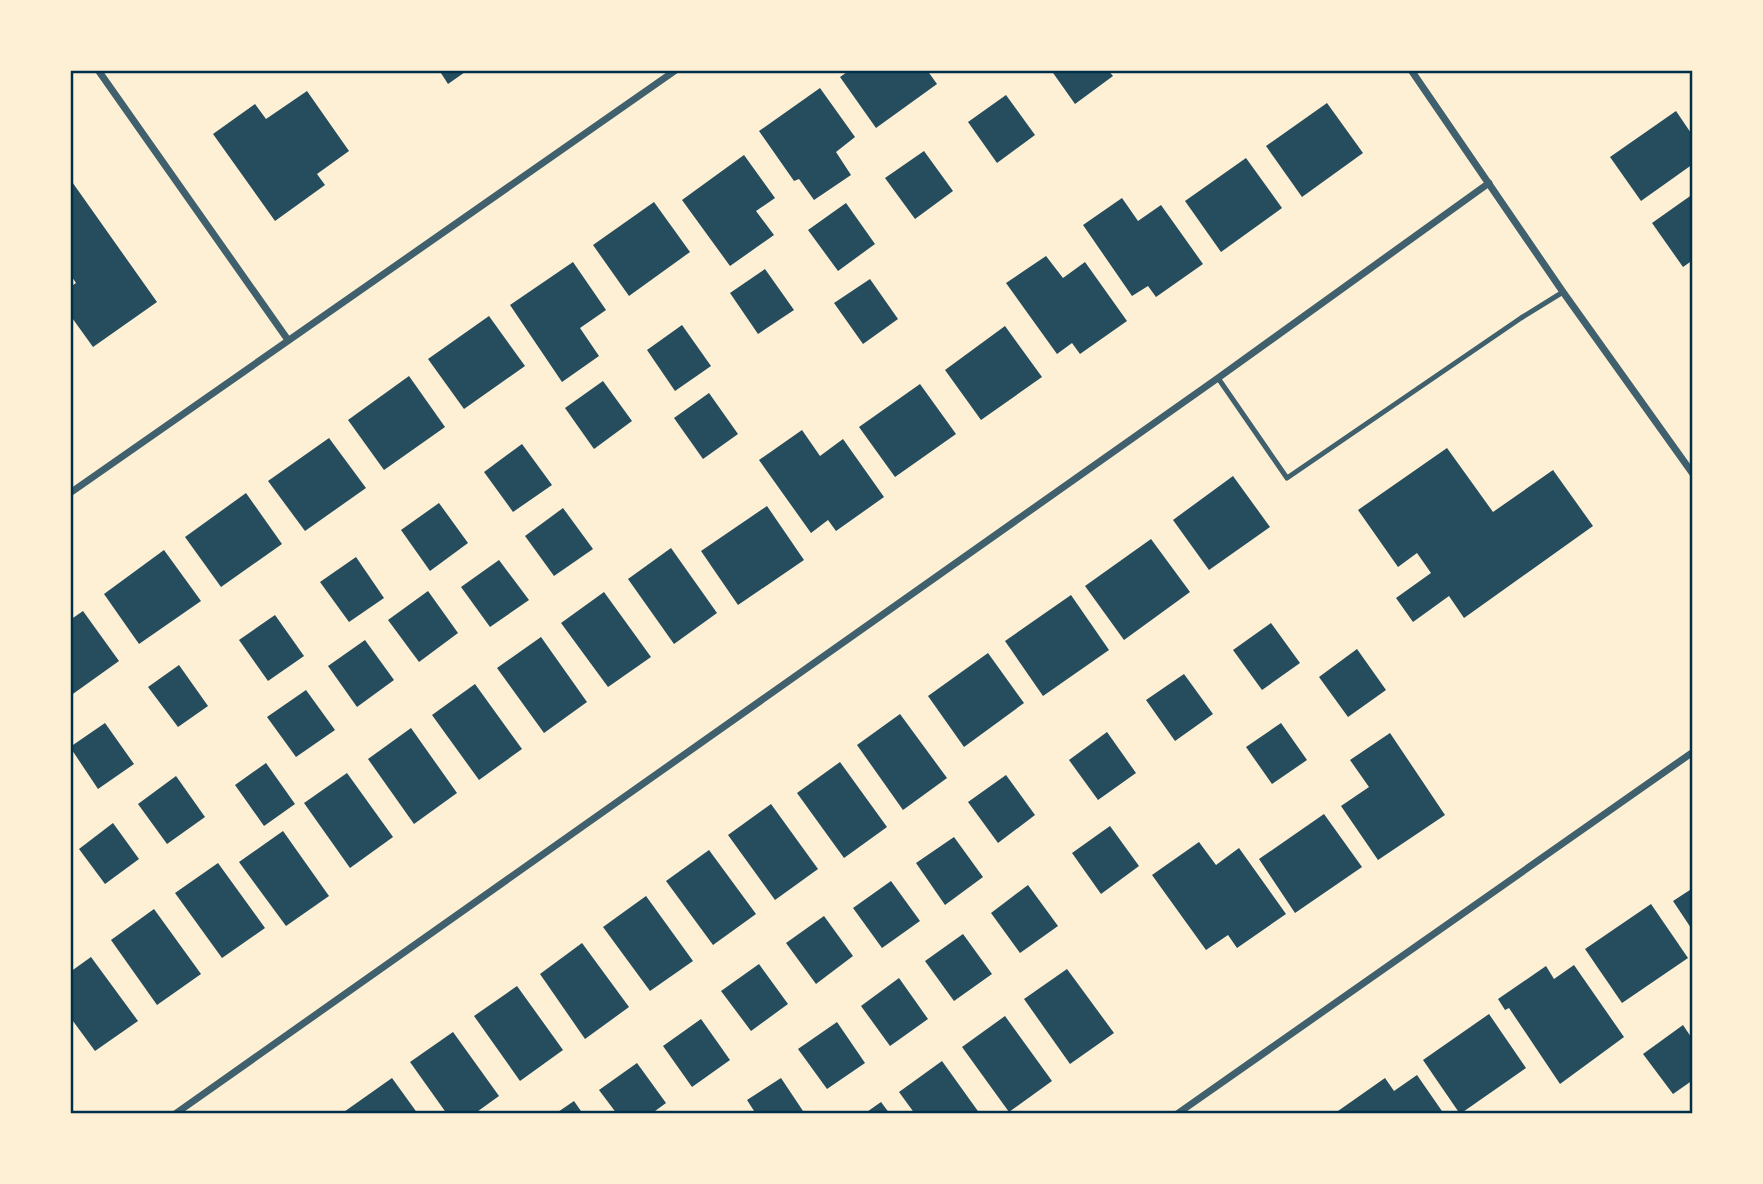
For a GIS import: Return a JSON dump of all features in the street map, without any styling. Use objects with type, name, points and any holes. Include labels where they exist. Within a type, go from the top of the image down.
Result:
[{"type":"street","points":[[98,70],[288,340]]},
{"type":"street","points":[[70,493],[676,70]]},
{"type":"street","points":[[1411,70],[1563,292],[1693,474]]},
{"type":"street","points":[[175,1114],[1218,378],[1489,183]]},
{"type":"street","points":[[1177,1114],[1693,752]]},
{"type":"lane","points":[[1218,378],[1287,478],[1521,317],[1563,292]]},
{"type":"building","points":[[439,70],[468,70],[448,84]]},
{"type":"building","points":[[850,70],[927,70],[937,84],[876,128],[840,77]]},
{"type":"building","points":[[1051,70],[1108,70],[1113,76],[1075,104]]},
{"type":"building","points":[[820,88],[855,137],[836,152],[851,175],[814,200],[799,179],[794,181],[759,131]]},
{"type":"building","points":[[307,91],[349,151],[317,174],[325,185],[275,221],[213,134],[255,104],[266,119]]},
{"type":"building","points":[[1006,95],[1035,135],[997,163],[968,122]]},
{"type":"building","points":[[1327,103],[1363,153],[1302,197],[1266,146]]},
{"type":"building","points":[[1676,111],[1693,136],[1693,164],[1641,201],[1610,157]]},
{"type":"building","points":[[924,151],[953,191],[915,219],[885,178]]},
{"type":"building","points":[[744,155],[775,198],[756,211],[774,235],[730,266],[682,200]]},
{"type":"building","points":[[1246,158],[1282,208],[1221,252],[1185,201]]},
{"type":"building","points":[[70,179],[157,302],[93,347],[70,315],[70,287],[76,283],[70,274]]},
{"type":"building","points":[[1693,194],[1693,260],[1683,267],[1652,223]]},
{"type":"building","points":[[1122,198],[1138,221],[1161,205],[1203,264],[1156,297],[1148,286],[1132,296],[1083,225]]},
{"type":"building","points":[[654,202],[690,252],[629,296],[593,245]]},
{"type":"building","points":[[846,203],[875,244],[838,271],[808,230]]},
{"type":"building","points":[[1046,256],[1063,278],[1085,262],[1127,321],[1080,354],[1072,343],[1057,354],[1006,283]]},
{"type":"building","points":[[573,262],[606,310],[580,328],[599,356],[562,382],[510,305]]},
{"type":"building","points":[[765,269],[794,310],[758,334],[730,293]]},
{"type":"building","points":[[870,279],[898,319],[863,344],[834,303]]},
{"type":"building","points":[[489,316],[525,366],[464,409],[428,359]]},
{"type":"building","points":[[682,325],[711,366],[675,391],[647,350]]},
{"type":"building","points":[[1005,326],[1042,377],[981,420],[945,370]]},
{"type":"building","points":[[409,376],[445,427],[384,470],[348,420]]},
{"type":"building","points":[[603,381],[632,421],[594,449],[565,408]]},
{"type":"building","points":[[920,384],[956,434],[895,477],[859,427]]},
{"type":"building","points":[[709,393],[738,434],[703,459],[674,418]]},
{"type":"building","points":[[802,430],[820,456],[843,439],[884,497],[836,531],[828,520],[811,533],[759,460]]},
{"type":"building","points":[[329,438],[366,488],[305,531],[268,481]]},
{"type":"building","points":[[522,444],[552,485],[513,512],[484,472]]},
{"type":"building","points":[[1447,448],[1493,512],[1553,470],[1593,526],[1464,618],[1449,596],[1413,622],[1396,598],[1431,573],[1417,553],[1398,567],[1358,510]]},
{"type":"building","points":[[1233,476],[1270,527],[1209,570],[1173,520]]},
{"type":"building","points":[[246,493],[282,544],[221,587],[185,537]]},
{"type":"building","points":[[439,503],[468,543],[430,571],[401,530]]},
{"type":"building","points":[[767,506],[804,560],[738,605],[701,551]]},
{"type":"building","points":[[563,508],[593,549],[554,576],[525,536]]},
{"type":"building","points":[[1151,539],[1190,592],[1124,640],[1085,586]]},
{"type":"building","points":[[671,548],[717,613],[674,644],[628,579]]},
{"type":"building","points":[[164,550],[201,601],[139,644],[104,594]]},
{"type":"building","points":[[356,557],[384,598],[349,622],[320,582]]},
{"type":"building","points":[[499,560],[529,600],[490,627],[461,587]]},
{"type":"building","points":[[428,591],[458,633],[419,662],[388,620]]},
{"type":"building","points":[[604,592],[651,657],[608,687],[561,623]]},
{"type":"building","points":[[1071,595],[1109,650],[1043,696],[1005,641]]},
{"type":"building","points":[[83,611],[119,661],[70,696],[70,620]]},
{"type":"building","points":[[275,615],[304,656],[268,681],[239,640]]},
{"type":"building","points":[[1271,623],[1300,663],[1262,690],[1233,650]]},
{"type":"building","points":[[541,637],[587,702],[544,733],[497,668]]},
{"type":"building","points":[[365,640],[394,680],[357,707],[328,666]]},
{"type":"building","points":[[1357,649],[1386,690],[1348,717],[1319,677]]},
{"type":"building","points":[[988,653],[1024,703],[964,747],[928,696]]},
{"type":"building","points":[[179,665],[208,706],[178,727],[148,687]]},
{"type":"building","points":[[1184,674],[1213,714],[1175,741],[1146,700]]},
{"type":"building","points":[[475,684],[522,749],[479,780],[432,715]]},
{"type":"building","points":[[306,690],[335,730],[296,757],[267,717]]},
{"type":"building","points":[[900,714],[947,778],[903,810],[857,745]]},
{"type":"building","points":[[105,723],[134,764],[98,789],[70,747]]},
{"type":"building","points":[[1281,723],[1307,760],[1272,784],[1246,747]]},
{"type":"building","points":[[411,728],[457,793],[414,824],[368,759]]},
{"type":"building","points":[[1107,732],[1136,773],[1098,800],[1069,760]]},
{"type":"building","points":[[1390,733],[1445,815],[1378,860],[1341,806],[1369,787],[1350,760]]},
{"type":"building","points":[[840,762],[887,827],[844,858],[797,793]]},
{"type":"building","points":[[266,763],[295,804],[264,826],[235,785]]},
{"type":"building","points":[[347,773],[393,837],[350,868],[304,803]]},
{"type":"building","points":[[1006,775],[1035,815],[998,843],[968,802]]},
{"type":"building","points":[[176,776],[205,817],[167,844],[138,804]]},
{"type":"building","points":[[771,804],[818,869],[775,900],[728,835]]},
{"type":"building","points":[[1324,814],[1362,867],[1295,913],[1259,859]]},
{"type":"building","points":[[113,823],[139,859],[105,884],[79,849]]},
{"type":"building","points":[[1110,826],[1139,866],[1101,894],[1072,853]]},
{"type":"building","points":[[283,831],[329,896],[286,926],[239,862]]},
{"type":"building","points":[[954,837],[983,877],[945,905],[916,863]]},
{"type":"building","points":[[1199,842],[1216,865],[1239,848],[1286,914],[1237,948],[1228,935],[1206,950],[1152,875]]},
{"type":"building","points":[[709,850],[756,914],[713,945],[666,881]]},
{"type":"building","points":[[218,863],[265,928],[222,958],[175,893]]},
{"type":"building","points":[[891,881],[920,921],[882,948],[853,908]]},
{"type":"building","points":[[1028,885],[1058,926],[1020,953],[991,913]]},
{"type":"building","points":[[1693,888],[1693,931],[1673,901]]},
{"type":"building","points":[[646,896],[693,961],[650,991],[603,927]]},
{"type":"building","points":[[1651,904],[1688,958],[1622,1003],[1585,949]]},
{"type":"building","points":[[154,909],[201,974],[157,1005],[111,940]]},
{"type":"building","points":[[824,916],[853,956],[816,984],[786,943]]},
{"type":"building","points":[[963,934],[992,974],[954,1001],[925,961]]},
{"type":"building","points":[[582,943],[629,1007],[585,1039],[540,974]]},
{"type":"building","points":[[91,957],[138,1021],[95,1051],[70,1017],[70,972]]},
{"type":"building","points":[[759,964],[788,1004],[751,1031],[721,991]]},
{"type":"building","points":[[1574,965],[1624,1037],[1560,1084],[1509,1008],[1505,1010],[1498,999],[1546,966],[1554,979]]},
{"type":"building","points":[[1067,969],[1114,1033],[1070,1064],[1024,999]]},
{"type":"building","points":[[899,978],[928,1019],[890,1046],[861,1006]]},
{"type":"building","points":[[517,986],[563,1050],[520,1081],[474,1016]]},
{"type":"building","points":[[1489,1014],[1526,1068],[1460,1114],[1423,1060]]},
{"type":"building","points":[[1005,1016],[1052,1081],[1009,1112],[962,1047]]},
{"type":"building","points":[[701,1019],[730,1060],[692,1087],[663,1046]]},
{"type":"building","points":[[837,1022],[865,1063],[827,1089],[798,1049]]},
{"type":"building","points":[[1683,1025],[1693,1040],[1693,1080],[1673,1094],[1643,1054]]},
{"type":"building","points":[[453,1032],[499,1096],[474,1114],[447,1114],[410,1062]]},
{"type":"building","points":[[942,1061],[980,1114],[915,1114],[899,1092]]},
{"type":"building","points":[[637,1063],[666,1103],[651,1114],[617,1114],[599,1090]]},
{"type":"building","points":[[1417,1075],[1444,1114],[1339,1114],[1338,1111],[1385,1078],[1394,1091]]},
{"type":"building","points":[[392,1078],[418,1114],[341,1114]]},
{"type":"building","points":[[781,1078],[805,1114],[756,1114],[747,1100]]},
{"type":"building","points":[[574,1101],[583,1114],[555,1114]]},
{"type":"building","points":[[881,1102],[890,1114],[864,1114]]}]
